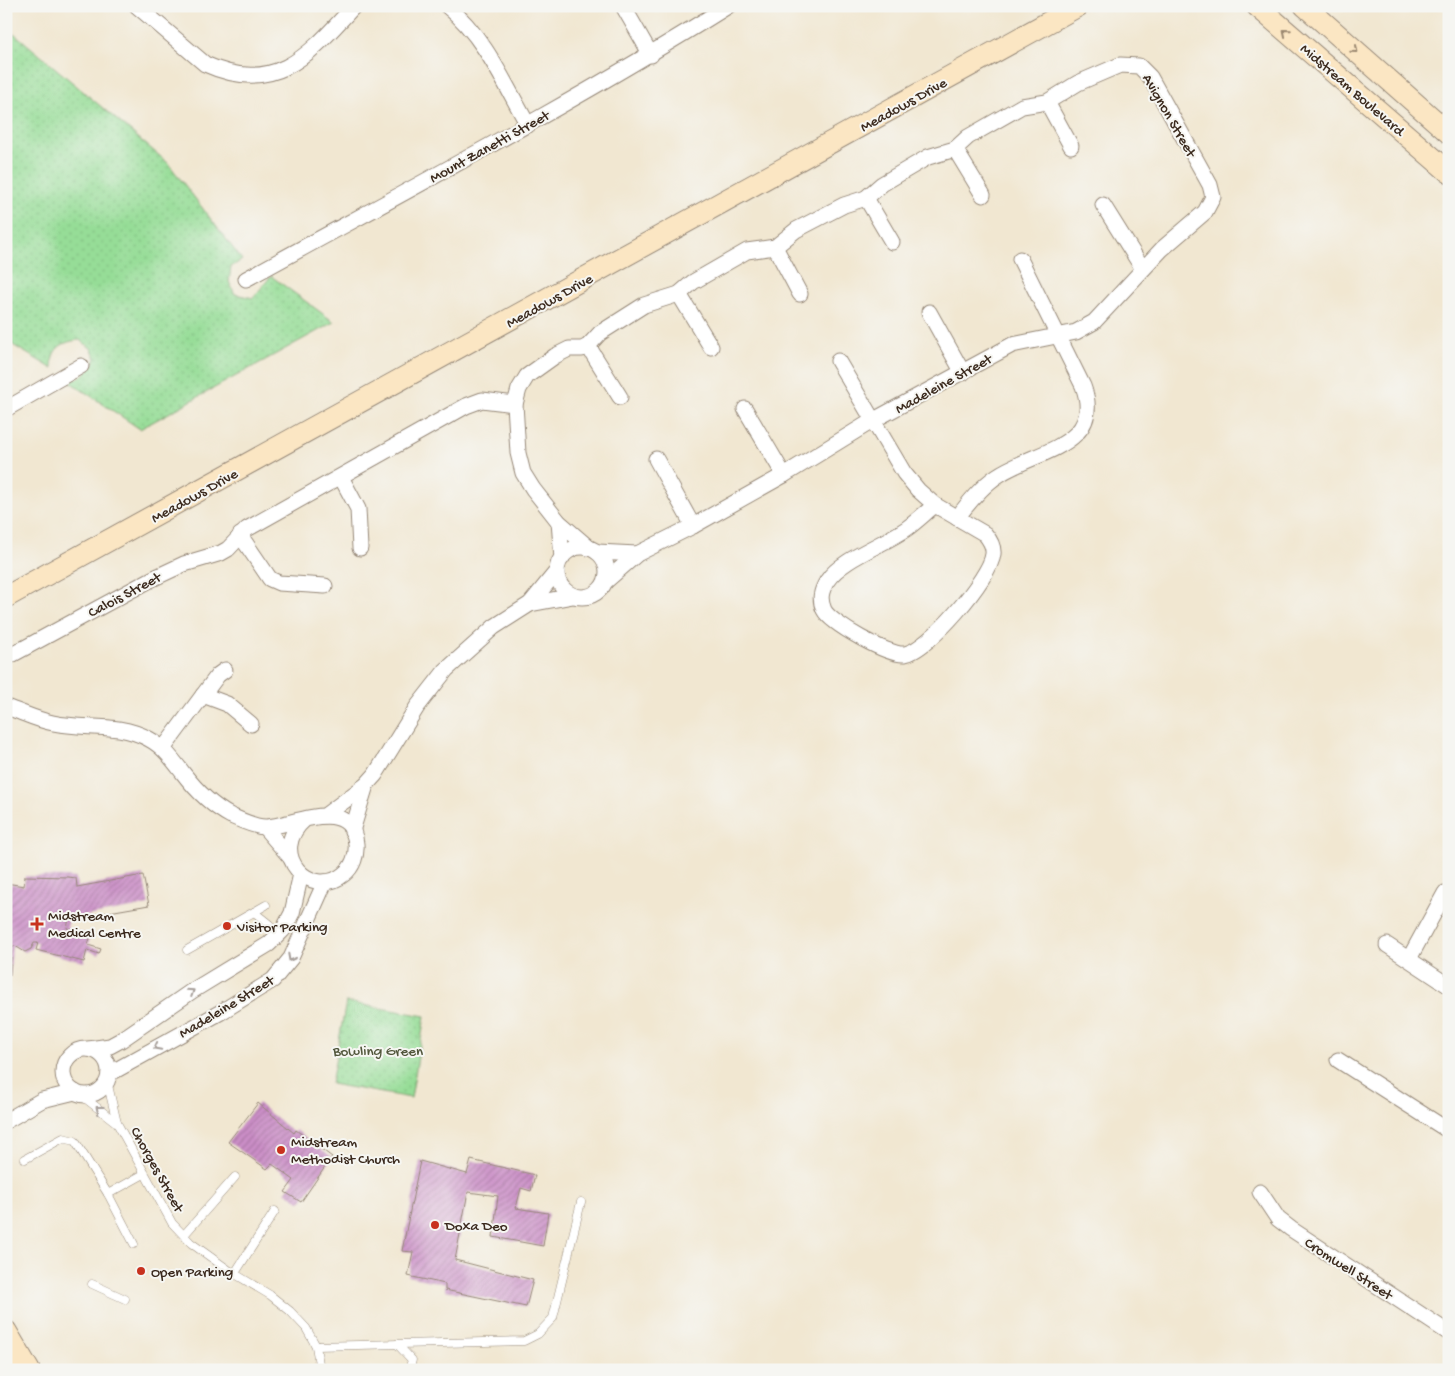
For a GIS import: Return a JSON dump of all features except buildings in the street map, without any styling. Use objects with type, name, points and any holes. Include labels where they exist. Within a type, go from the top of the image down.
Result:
[{"type":"street","points":[[137,6],[204,64],[217,69],[248,74],[277,72],[295,64],[314,50],[354,6]]},
{"type":"street","points":[[447,6],[467,24],[481,41],[528,125]]},
{"type":"street","points":[[623,6],[651,55]]},
{"type":"street","name":"Mount Zanetti Street","points":[[246,278],[528,125],[651,55],[728,6]]},
{"type":"street","name":"Meadows Drive","points":[[10,597],[1078,6]]},
{"type":"street","name":"Midstream Boulevard","points":[[1257,6],[1449,172]]},
{"type":"street","name":"Midstream Boulevard","points":[[1305,6],[1449,133]]},
{"type":"street","name":"Avignon Street","points":[[775,247],[796,230],[844,205],[866,198],[882,184],[928,158],[955,149],[968,137],[1022,106],[1047,102],[1078,83],[1120,65],[1139,66],[1150,77],[1210,185]]},
{"type":"street","points":[[1047,102],[1072,146]]},
{"type":"street","points":[[955,149],[983,195]]},
{"type":"street","name":"Madeleine Street","points":[[265,828],[315,815],[327,814],[366,785],[375,775],[417,707],[446,670],[494,626],[530,604],[573,596],[581,598],[596,593],[606,581],[636,554],[693,526],[784,475],[872,421],[1012,345],[1076,332],[1094,322],[1162,248],[1205,212],[1213,197],[1210,185]]},
{"type":"street","points":[[866,198],[892,242]]},
{"type":"street","points":[[1103,206],[1143,269]]},
{"type":"street","points":[[606,581],[606,565],[593,550],[559,522],[523,473],[518,453],[515,404],[523,382],[539,366],[569,349],[582,349],[588,346],[600,333],[644,305],[679,294],[692,282],[747,251],[775,247],[800,294]]},
{"type":"street","points":[[957,518],[979,490],[996,476],[1013,466],[1059,447],[1073,437],[1083,424],[1088,412],[1088,400],[1020,259]]},
{"type":"street","points":[[679,294],[710,347]]},
{"type":"street","points":[[929,312],[963,373]]},
{"type":"street","points":[[588,346],[620,397]]},
{"type":"street","points":[[838,361],[904,474],[935,505],[984,534],[991,541],[994,552],[987,574],[968,599],[927,642],[907,654],[896,654],[874,644],[833,620],[824,611],[820,600],[821,592],[834,571],[906,530],[935,505]]},
{"type":"street","points":[[6,408],[81,366]]},
{"type":"street","name":"Calois Street","points":[[6,658],[152,578],[221,553],[228,549],[240,534],[466,406],[482,400],[515,404]]},
{"type":"street","points":[[745,409],[784,475]]},
{"type":"street","points":[[656,459],[693,526]]},
{"type":"street","points":[[341,477],[358,509],[360,548]]},
{"type":"street","points":[[559,522],[561,586],[573,596]]},
{"type":"street","points":[[240,534],[270,579],[280,582],[325,586]]},
{"type":"street","name":"Madeleine Street","points":[[530,604],[559,564],[573,549],[636,554]]},
{"type":"street","points":[[163,749],[203,695],[225,670]]},
{"type":"street","points":[[203,695],[227,704],[251,724]]},
{"type":"street","points":[[6,706],[52,723],[111,727],[132,731],[163,749],[200,794],[214,805],[230,815],[265,828],[290,857],[301,874],[312,880],[325,882]]},
{"type":"street","name":"Madeleine Street","points":[[6,1120],[42,1100],[78,1094],[94,1094],[108,1078],[273,980],[291,958],[325,882],[335,880],[350,868],[356,850],[352,831],[366,785]]},
{"type":"street","points":[[327,814],[338,818],[352,831]]},
{"type":"street","points":[[290,857],[290,837],[296,827],[305,819]]},
{"type":"street","name":"Madeleine Street","points":[[42,1100],[63,1069],[64,1062],[74,1052],[110,1046],[121,1040],[192,991],[269,944],[283,930],[292,913],[301,874]]},
{"type":"street","points":[[1409,960],[1445,893]]},
{"type":"street","points":[[1387,945],[1449,986]]},
{"type":"street","points":[[89,1049],[102,1055],[106,1060],[108,1078]]},
{"type":"street","points":[[1338,1060],[1449,1132]]},
{"type":"street","points":[[63,1069],[66,1083],[78,1094]]},
{"type":"street","name":"Cromwell Street","points":[[1260,1192],[1278,1219],[1291,1229],[1449,1334]]},
{"type":"street","points":[[6,1331],[29,1370]]},
{"type":"street","points":[[6,1364],[10,1370]]},
{"type":"lane","points":[[187,950],[266,905]]},
{"type":"lane","points":[[254,912],[269,924],[278,935]]},
{"type":"lane","name":"Chorges Street","points":[[108,1078],[117,1123],[172,1223],[184,1235],[290,1311],[306,1328],[316,1346],[320,1370]]},
{"type":"lane","name":"Chorges Street","points":[[78,1094],[117,1123]]},
{"type":"lane","points":[[25,1159],[63,1138],[75,1141],[108,1194],[134,1244]]},
{"type":"lane","points":[[108,1194],[144,1174]]},
{"type":"lane","points":[[184,1235],[235,1177]]},
{"type":"lane","points":[[316,1346],[524,1341],[538,1334],[553,1318],[581,1202]]},
{"type":"lane","points":[[235,1273],[275,1210]]},
{"type":"lane","points":[[92,1284],[126,1299]]},
{"type":"lane","points":[[397,1344],[412,1360],[409,1370]]},
{"type":"green space","points":[[15,34],[168,163],[242,260],[231,267],[229,282],[235,294],[253,298],[271,276],[334,322],[140,429],[70,382],[86,373],[92,367],[96,358],[91,348],[80,340],[68,342],[58,348],[53,357],[53,369],[6,341],[6,37]]},
{"type":"green space","name":"Bowling Green","points":[[346,1002],[425,1016],[411,1098],[331,1084]]},
{"type":"place","name":"Midstream Medical Centre","points":[[37,924]]},
{"type":"place","name":"Visitor Parking","points":[[227,926]]},
{"type":"place","name":"Midstream Methodist Church","points":[[281,1150]]},
{"type":"place","name":"Doxa Deo","points":[[435,1225]]},
{"type":"place","name":"Open Parking","points":[[141,1271]]}]
